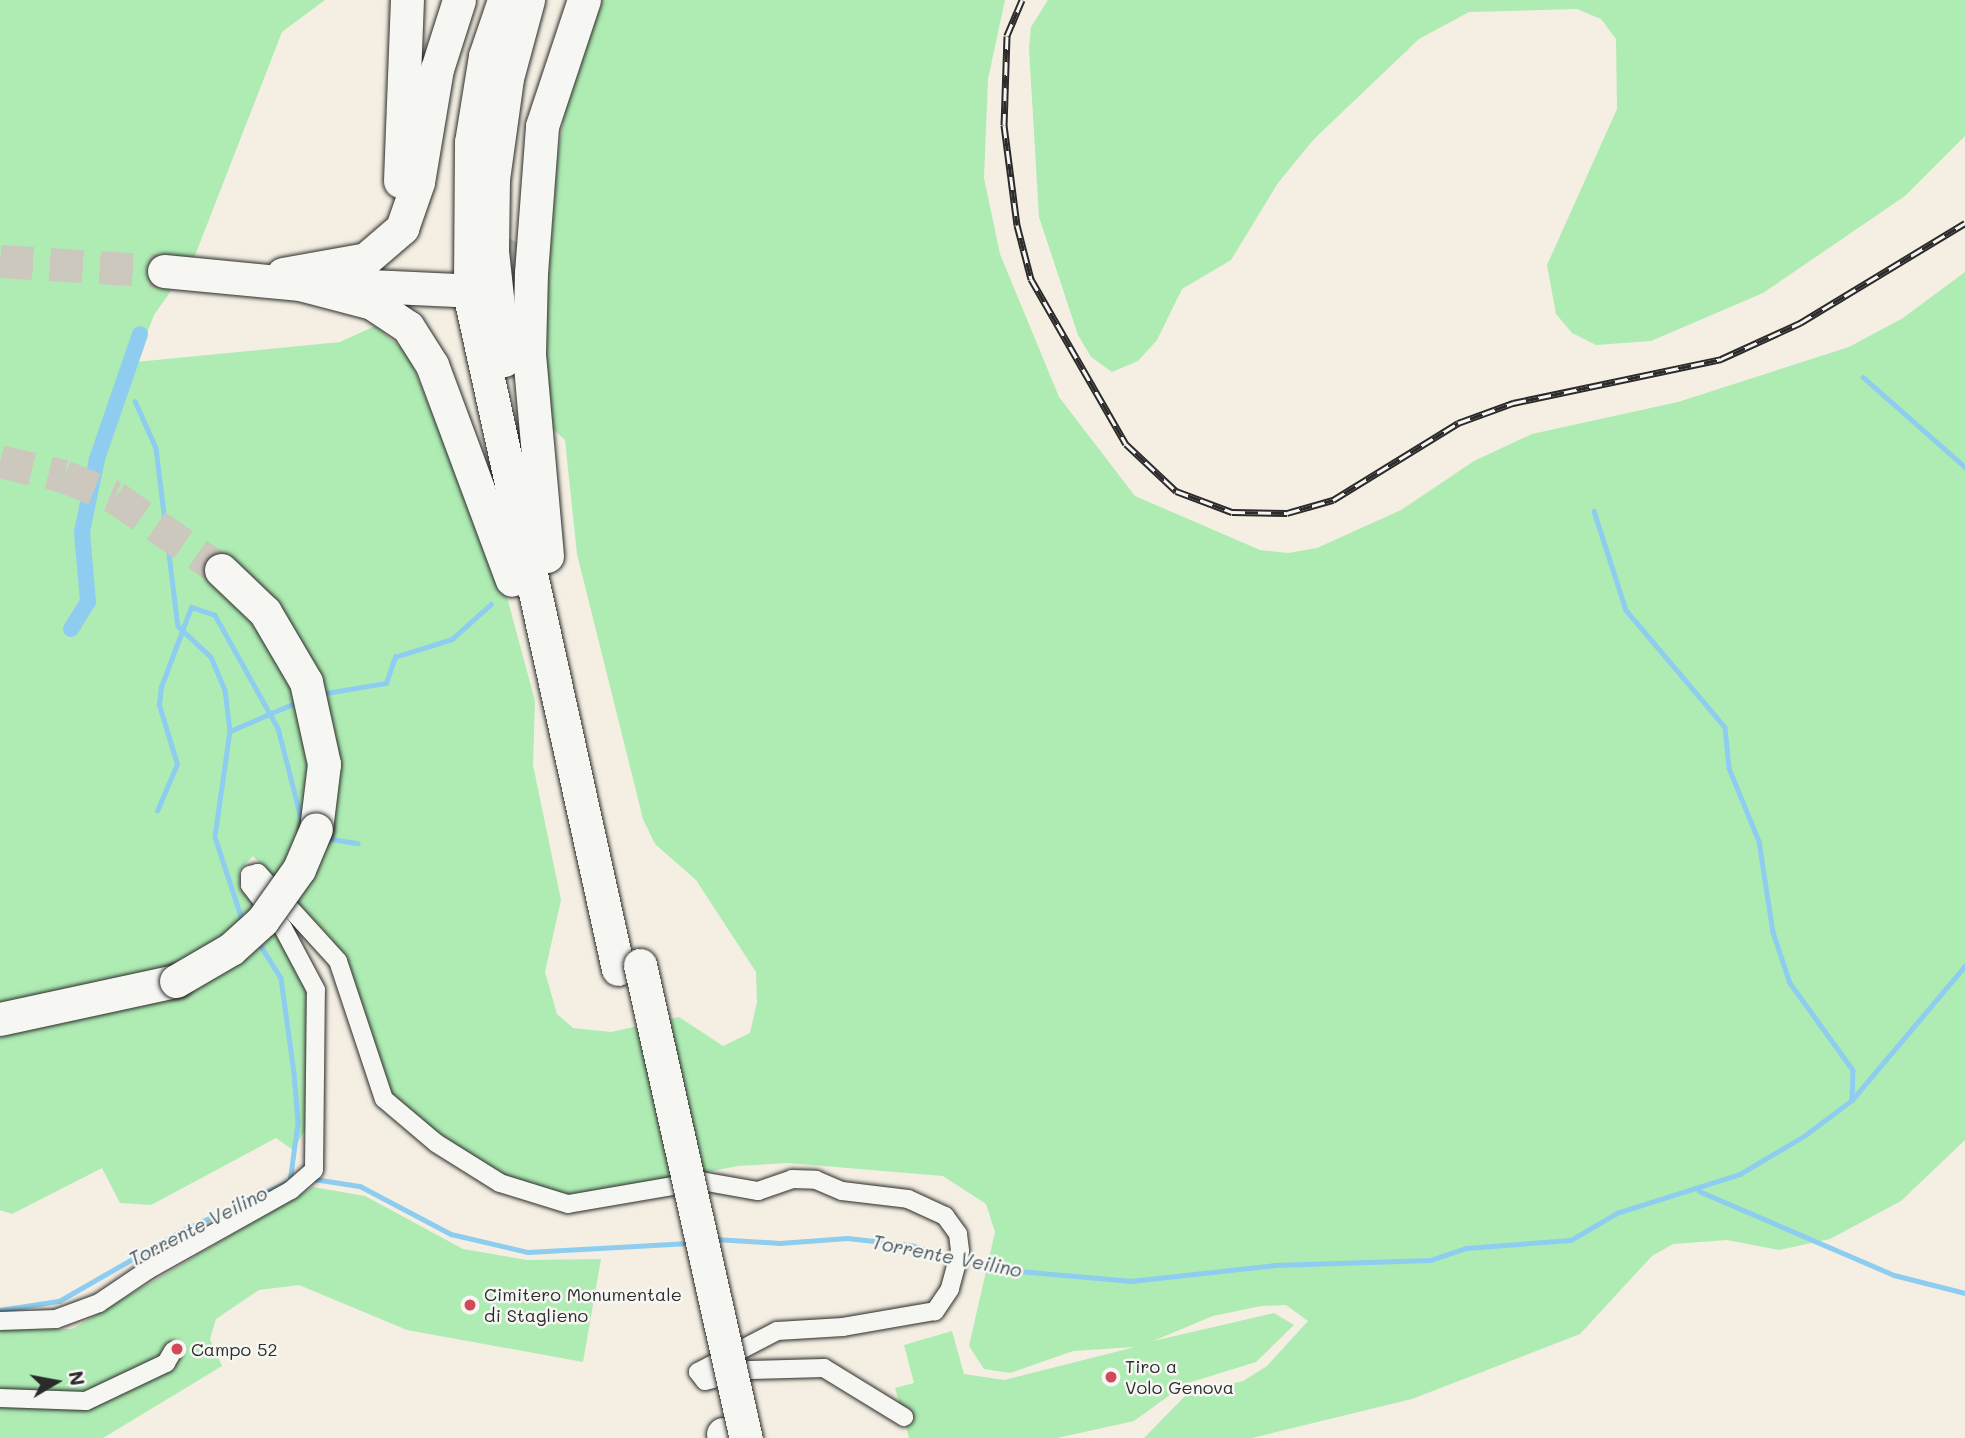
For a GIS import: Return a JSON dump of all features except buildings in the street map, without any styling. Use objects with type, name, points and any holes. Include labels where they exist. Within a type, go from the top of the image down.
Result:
[{"type":"highway","points":[[313,276],[372,241],[397,203],[407,0]]},
{"type":"highway","points":[[313,276],[377,253],[408,218],[437,69],[459,0]]},
{"type":"highway","points":[[503,0],[485,56],[471,142],[470,297],[547,663],[629,967],[746,1438]]},
{"type":"highway","points":[[528,0],[501,112],[492,251],[507,377],[547,556],[724,1438]]},
{"type":"highway","points":[[513,240],[524,117],[546,0]]},
{"type":"highway","points":[[547,556],[529,354],[532,260],[542,126],[584,0]]},
{"type":"highway","points":[[164,271],[264,277],[313,276],[456,290]]},
{"type":"highway","points":[[313,276],[372,303],[418,339],[547,663]]},
{"type":"highway","points":[[0,1019],[176,981],[231,949],[262,921],[299,869],[316,829],[324,764],[306,682],[265,612],[220,570]]},
{"type":"street","points":[[0,1321],[56,1318],[99,1303],[291,1190],[314,1170],[316,990],[283,928],[250,885],[255,872],[338,961],[384,1099],[436,1143],[500,1183],[568,1204],[701,1181],[758,1191],[792,1179],[816,1181],[834,1189],[908,1199],[930,1208],[953,1225],[960,1251],[950,1289],[935,1311],[777,1331],[697,1374],[705,1381],[751,1370],[824,1368],[904,1417]]},
{"type":"street","points":[[0,1398],[86,1401],[166,1363],[173,1351]]},
{"type":"green space","points":[[0,0],[325,0],[282,32],[194,258],[154,315],[136,362],[340,342],[375,326],[407,352],[504,586],[535,701],[533,765],[561,900],[545,972],[557,1014],[573,1028],[611,1032],[679,1017],[723,1046],[750,1033],[757,1002],[756,972],[696,880],[655,844],[643,819],[577,554],[565,440],[552,428],[543,349],[558,152],[569,90],[603,0],[1005,0],[988,79],[984,178],[1000,254],[1059,397],[1135,496],[1260,550],[1288,553],[1317,548],[1401,510],[1474,461],[1532,434],[1678,402],[1849,347],[1903,318],[1965,272],[1965,1140],[1901,1201],[1830,1239],[1779,1250],[1727,1240],[1673,1244],[1652,1256],[1580,1334],[1412,1399],[1252,1438],[1144,1438],[1186,1395],[1243,1381],[1267,1366],[1308,1321],[1286,1305],[1261,1306],[1213,1316],[1153,1341],[1274,1313],[1294,1325],[1256,1362],[1185,1384],[1134,1421],[1057,1438],[909,1438],[895,1388],[914,1383],[904,1345],[952,1331],[964,1374],[1004,1380],[1135,1347],[1073,1351],[1010,1373],[984,1369],[969,1346],[995,1232],[986,1204],[943,1176],[788,1163],[738,1166],[577,1197],[541,1191],[499,1173],[433,1132],[392,1096],[332,939],[253,856],[239,871],[240,887],[278,933],[309,986],[308,1125],[293,1150],[276,1138],[151,1205],[120,1203],[102,1168],[12,1214],[0,1210]]},
{"type":"green space","points":[[1048,0],[1965,0],[1965,136],[1905,196],[1763,293],[1651,341],[1596,345],[1572,333],[1556,314],[1547,265],[1617,109],[1616,39],[1601,19],[1577,9],[1469,12],[1419,39],[1314,139],[1278,183],[1231,260],[1182,289],[1157,340],[1138,361],[1112,372],[1091,357],[1078,335],[1039,217],[1029,49],[1031,27]]},
{"type":"green space","name":"Cimitero Monumentale di Staglieno","points":[[313,1187],[365,1196],[463,1249],[527,1260],[601,1259],[583,1362],[407,1330],[299,1285],[259,1290],[216,1319],[210,1339],[222,1366],[103,1438],[0,1438],[0,1330],[72,1329]]},
{"type":"waterway","points":[[71,629],[88,602],[82,532],[97,459],[140,334]]},
{"type":"waterway","points":[[1863,377],[1965,467]]},
{"type":"waterway","points":[[135,401],[156,448],[178,626],[211,657],[225,690],[230,731],[215,837],[243,922]]},
{"type":"waterway","points":[[1594,511],[1626,610],[1725,727],[1729,768],[1759,841],[1773,932],[1790,983],[1853,1070],[1852,1098]]},
{"type":"waterway","points":[[326,693],[386,683],[395,657],[452,639],[491,604]]},
{"type":"waterway","points":[[157,811],[177,764],[159,705],[161,687],[191,607],[215,615],[278,728],[304,829]]},
{"type":"waterway","points":[[230,731],[295,703]]},
{"type":"waterway","points":[[325,838],[358,843]]},
{"type":"waterway","points":[[257,940],[281,978],[294,1073],[298,1123],[290,1182]]},
{"type":"waterway","name":"Torrente Veilino","points":[[963,1261],[995,1269],[1131,1281],[1275,1265],[1431,1260],[1466,1248],[1571,1240],[1617,1213],[1740,1174],[1804,1136],[1852,1100],[1965,966]]},
{"type":"waterway","name":"Torrente Veilino","points":[[314,1179],[360,1186],[451,1234],[528,1252],[689,1243]]},
{"type":"waterway","name":"Torrente Veilino","points":[[0,1310],[59,1301],[181,1231],[288,1182]]},
{"type":"waterway","points":[[1699,1191],[1894,1275],[1965,1293]]},
{"type":"waterway","name":"Torrente Veilino","points":[[715,1239],[780,1243],[847,1238],[911,1245],[955,1259]]},
{"type":"tunnel","points":[[478,285],[500,268],[513,240]]},
{"type":"tunnel","points":[[0,261],[164,271]]},
{"type":"tunnel","points":[[0,461],[64,476],[115,497],[221,570]]},
{"type":"railway","points":[[1022,0],[1007,36],[1004,125],[1017,225],[1031,279],[1126,444],[1176,491],[1232,512],[1287,513],[1333,500],[1458,423],[1513,403],[1721,359],[1800,323],[1965,223]]},
{"type":"place","name":"Cimitero Monumentale di Staglieno","points":[[470,1305]]},
{"type":"place","name":"Campo 52","points":[[177,1349]]},
{"type":"place","name":"Tiro a Volo Genova","points":[[1111,1377]]}]
